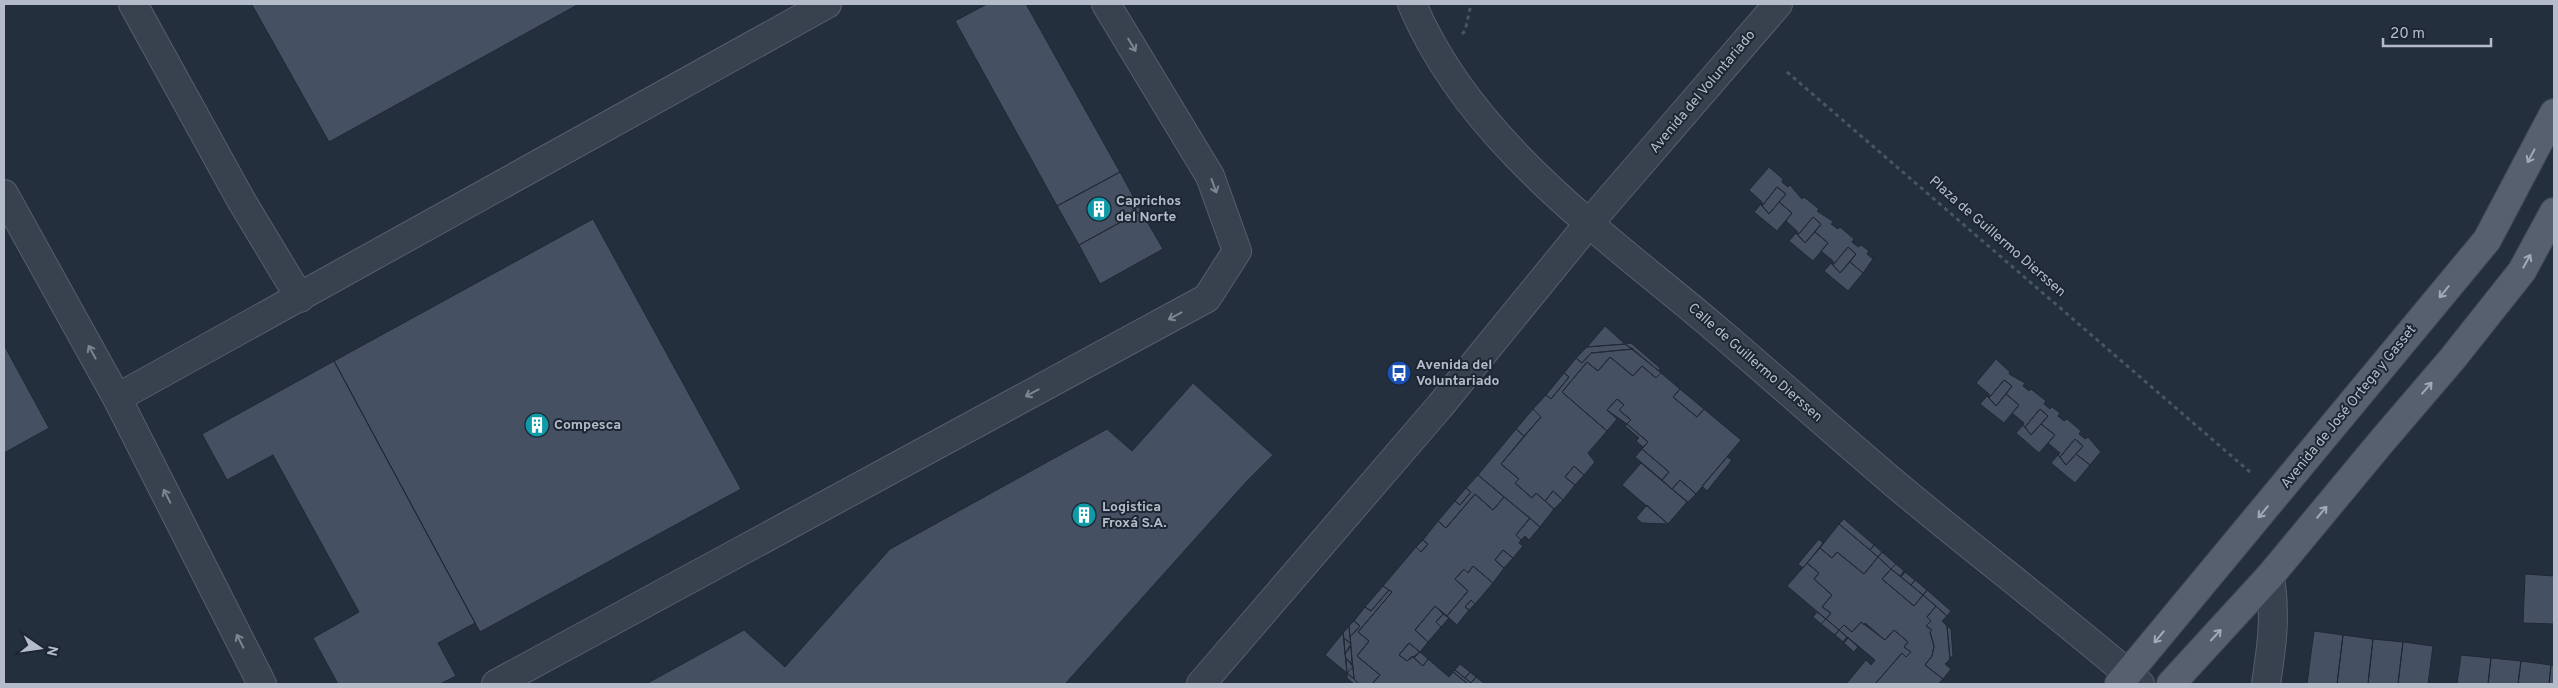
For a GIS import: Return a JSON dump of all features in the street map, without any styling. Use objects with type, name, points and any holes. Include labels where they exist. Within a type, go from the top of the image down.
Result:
[{"type":"main road","name":"Avenida de José Ortega y Gasset","points":[[2129,681],[2487,240],[2554,113]]},
{"type":"main road","points":[[2171,684],[2270,576],[2459,351],[2522,271],[2554,212]]},
{"type":"street","points":[[133,4],[241,200],[300,298]]},
{"type":"street","points":[[117,398],[827,4]]},
{"type":"street","points":[[496,684],[1207,298],[1238,251],[1210,176],[1106,4]]},
{"type":"street","name":"Calle de Guillermo Dierssen","points":[[1412,4],[1439,58],[1510,150],[1590,222],[1894,483],[2129,681]]},
{"type":"street","name":"Avenida del Voluntariado","points":[[1214,680],[1590,222],[1778,4]]},
{"type":"street","points":[[4,194],[117,398],[262,684]]},
{"type":"street","points":[[2266,684],[2274,630],[2274,605],[2270,576]]},
{"type":"path","name":"Plaza de Guillermo Dierssen","points":[[1787,72],[2250,472]]},
{"type":"building","points":[[579,4],[329,142],[252,5]]},
{"type":"building","points":[[987,4],[1026,4],[1120,172],[1057,206],[955,21]]},
{"type":"building","points":[[1769,167],[1783,179],[1782,182],[1788,187],[1790,185],[1802,199],[1804,197],[1819,209],[1817,211],[1834,222],[1831,224],[1838,229],[1840,227],[1854,239],[1852,242],[1858,247],[1861,245],[1869,251],[1867,254],[1873,259],[1863,273],[1850,262],[1856,254],[1848,247],[1833,265],[1833,261],[1821,251],[1828,243],[1815,232],[1821,224],[1813,217],[1798,235],[1797,231],[1786,221],[1792,213],[1779,202],[1786,194],[1777,187],[1762,206],[1762,202],[1749,190]]},
{"type":"building","name":"Caprichos del Norte","points":[[1120,172],[1141,211],[1079,245],[1057,206]]},
{"type":"building","points":[[1777,187],[1786,194],[1769,214],[1762,206]]},
{"type":"building","points":[[1779,202],[1792,213],[1777,231],[1754,212],[1761,204],[1769,214]]},
{"type":"building","points":[[1141,211],[1163,249],[1100,284],[1079,245]]},
{"type":"building","points":[[1813,217],[1821,224],[1805,243],[1798,235]]},
{"type":"building","name":"Compesca","points":[[593,219],[741,489],[480,632],[334,361]]},
{"type":"building","points":[[1815,232],[1828,243],[1813,261],[1789,241],[1796,233],[1805,243]]},
{"type":"building","points":[[1848,247],[1856,254],[1840,273],[1833,265]]},
{"type":"building","points":[[1850,262],[1863,273],[1848,291],[1824,271],[1831,263],[1840,273]]},
{"type":"building","points":[[1605,326],[1625,344],[1587,347]]},
{"type":"building","points":[[1631,343],[1660,368],[1659,371],[1625,344]]},
{"type":"building","points":[[1625,344],[1633,349],[1591,353],[1582,363],[1576,358],[1587,347]]},
{"type":"building","points":[[4,345],[49,428],[4,453]]},
{"type":"building","points":[[1633,349],[1661,373],[1656,378],[1642,366],[1633,376],[1610,357],[1598,371],[1587,362],[1562,392],[1607,431],[1588,453],[1595,462],[1584,475],[1574,466],[1565,477],[1575,485],[1563,500],[1553,491],[1545,501],[1536,493],[1532,498],[1515,483],[1519,479],[1501,464],[1541,417],[1533,409],[1546,395],[1551,399],[1569,377],[1564,373],[1576,358],[1582,363],[1591,353]]},
{"type":"building","points":[[1610,357],[1633,376],[1642,366],[1656,378],[1661,373],[1680,389],[1673,397],[1697,417],[1704,409],[1741,440],[1696,494],[1680,480],[1672,489],[1662,480],[1669,472],[1642,449],[1648,442],[1627,424],[1631,420],[1619,410],[1624,405],[1617,399],[1607,410],[1617,419],[1607,431],[1562,392],[1587,362],[1598,371]]},
{"type":"building","points":[[1996,359],[2010,372],[2009,374],[2025,383],[2023,386],[2029,391],[2031,389],[2046,401],[2044,404],[2060,413],[2058,416],[2064,421],[2067,419],[2081,431],[2079,434],[2085,439],[2088,437],[2100,451],[2103,449],[2090,465],[2076,454],[2083,446],[2075,439],[2060,457],[2058,455],[2060,453],[2048,443],[2055,435],[2041,424],[2048,416],[2040,409],[2025,427],[2024,423],[2012,413],[2019,405],[2006,394],[2012,386],[2004,380],[1989,398],[1989,394],[1976,383]]},
{"type":"building","points":[[334,361],[475,623],[438,643],[456,676],[440,684],[338,684],[313,638],[359,612],[273,455],[227,480],[202,434]]},
{"type":"building","points":[[1564,373],[1569,377],[1551,399],[1546,395]]},
{"type":"building","points":[[2004,380],[2012,386],[1996,406],[1989,398]]},
{"type":"building","name":"Logistica Froxá S.A.","points":[[1193,383],[1273,455],[1247,481],[1065,684],[646,684],[744,630],[785,667],[890,549],[1107,429],[1132,451]]},
{"type":"building","points":[[1680,389],[1704,409],[1697,417],[1673,397]]},
{"type":"building","points":[[2006,394],[2019,405],[2004,423],[1980,404],[1987,396],[1996,406]]},
{"type":"building","points":[[1617,399],[1624,405],[1619,410],[1631,420],[1627,424],[1607,410]]},
{"type":"building","points":[[1533,409],[1541,417],[1524,436],[1516,429]]},
{"type":"building","points":[[2040,409],[2048,416],[2031,435],[2025,427]]},
{"type":"building","points":[[1627,424],[1648,442],[1643,447],[1636,441],[1639,438],[1625,426]]},
{"type":"building","points":[[2041,424],[2055,435],[2039,453],[2016,433],[2023,425],[2031,435]]},
{"type":"building","points":[[1516,429],[1524,436],[1501,464],[1519,479],[1515,483],[1532,498],[1536,493],[1554,509],[1540,527],[1478,475]]},
{"type":"building","points":[[2075,439],[2083,446],[2066,465],[2060,457]]},
{"type":"building","points":[[1642,449],[1669,472],[1662,480],[1635,457]]},
{"type":"building","points":[[2076,454],[2090,465],[2075,483],[2051,463],[2058,455],[2066,465]]},
{"type":"building","points":[[1727,457],[1732,460],[1707,491],[1702,486]]},
{"type":"building","points":[[1641,463],[1687,502],[1668,524],[1622,485]]},
{"type":"building","points":[[1574,466],[1584,475],[1575,485],[1565,477]]},
{"type":"building","points":[[1478,475],[1504,497],[1493,510],[1475,494],[1446,528],[1438,521],[1455,501],[1460,505],[1471,492],[1466,488]]},
{"type":"building","points":[[1680,480],[1696,494],[1688,502],[1672,489]]},
{"type":"building","points":[[1466,488],[1471,492],[1460,505],[1455,501]]},
{"type":"building","points":[[1553,491],[1563,500],[1554,509],[1545,501]]},
{"type":"building","points":[[1475,494],[1493,510],[1504,497],[1530,518],[1516,535],[1521,540],[1519,543],[1523,546],[1513,558],[1503,550],[1495,560],[1504,568],[1493,583],[1473,566],[1468,573],[1464,569],[1455,579],[1468,591],[1447,616],[1435,606],[1415,630],[1428,642],[1420,652],[1409,643],[1399,655],[1407,661],[1412,656],[1423,666],[1428,659],[1449,677],[1453,672],[1468,684],[1372,684],[1380,675],[1357,656],[1369,641],[1358,632],[1392,592],[1383,586],[1416,547],[1421,552],[1428,544],[1423,540],[1438,521],[1446,528]]},
{"type":"building","points":[[1647,505],[1668,524],[1642,523],[1636,518]]},
{"type":"building","points":[[1530,518],[1540,527],[1529,540],[1525,536],[1521,540],[1516,535]]},
{"type":"building","points":[[1844,519],[1874,545],[1870,550],[1839,524]]},
{"type":"building","points":[[1839,524],[1878,557],[1864,574],[1837,552],[1832,558],[1820,548]]},
{"type":"building","points":[[1819,539],[1823,543],[1803,568],[1798,564]]},
{"type":"building","points":[[1423,540],[1428,544],[1421,552],[1416,547]]},
{"type":"building","points":[[1874,545],[1882,552],[1878,557],[1870,550]]},
{"type":"building","points":[[1820,548],[1832,558],[1837,552],[1864,574],[1878,557],[1891,569],[1882,579],[1914,606],[1923,595],[1936,606],[1927,617],[1931,621],[1926,626],[1932,630],[1930,632],[1934,646],[1932,656],[1925,665],[1943,679],[1938,684],[1875,684],[1902,653],[1906,657],[1911,652],[1904,647],[1908,642],[1894,630],[1885,640],[1865,623],[1864,625],[1861,622],[1852,632],[1844,625],[1839,630],[1826,619],[1831,613],[1822,607],[1832,595],[1814,579],[1819,573],[1807,563]]},
{"type":"building","points":[[1503,550],[1513,558],[1504,568],[1495,560]]},
{"type":"building","points":[[1882,552],[1896,564],[1891,569],[1878,557]]},
{"type":"building","points":[[1807,563],[1819,573],[1814,579],[1832,595],[1822,607],[1831,613],[1826,619],[1787,586]]},
{"type":"building","points":[[1896,564],[1904,571],[1900,576],[1891,569]]},
{"type":"building","points":[[1473,566],[1493,583],[1475,604],[1471,600],[1465,607],[1469,610],[1457,625],[1447,616],[1468,591],[1455,579],[1464,569],[1468,573]]},
{"type":"building","points":[[1891,569],[1923,595],[1914,606],[1882,579]]},
{"type":"building","points":[[1905,572],[1915,580],[1911,585],[1901,577]]},
{"type":"building","points":[[2525,574],[2554,576],[2554,624],[2523,623]]},
{"type":"building","points":[[1915,580],[1927,590],[1923,595],[1911,585]]},
{"type":"building","points":[[1383,586],[1389,590],[1371,611],[1365,607]]},
{"type":"building","points":[[1389,590],[1392,592],[1358,632],[1369,641],[1357,656],[1380,675],[1372,684],[1359,684],[1354,679],[1350,637],[1360,626],[1354,621],[1365,607],[1371,611]]},
{"type":"building","points":[[1927,590],[1951,611],[1947,616],[1923,595]]},
{"type":"building","points":[[1471,600],[1475,604],[1469,610],[1465,607]]},
{"type":"building","points":[[1435,606],[1443,614],[1436,622],[1441,627],[1428,642],[1415,630]]},
{"type":"building","points":[[1936,606],[1947,616],[1942,621],[1947,626],[1950,659],[1945,664],[1951,669],[1943,679],[1925,665],[1932,656],[1934,646],[1930,632],[1932,630],[1926,626],[1931,621],[1927,617]]},
{"type":"building","points":[[1817,612],[1826,619],[1821,624],[1813,617]]},
{"type":"building","points":[[1443,614],[1449,618],[1441,627],[1436,622]]},
{"type":"building","points":[[1826,619],[1839,630],[1835,635],[1821,624]]},
{"type":"building","points":[[1354,621],[1360,626],[1350,637],[1349,626]]},
{"type":"building","points":[[1861,622],[1885,640],[1894,630],[1908,642],[1904,647],[1911,652],[1906,657],[1902,653],[1875,684],[1846,684],[1866,660],[1871,665],[1875,660],[1839,630],[1844,625],[1852,632]]},
{"type":"building","points":[[1349,626],[1351,644],[1344,638],[1343,633]]},
{"type":"building","points":[[1947,626],[1951,629],[1953,655],[1950,659]]},
{"type":"building","points":[[1839,630],[1847,637],[1843,642],[1835,635]]},
{"type":"building","points":[[2314,631],[2343,635],[2337,684],[2307,684]]},
{"type":"building","points":[[1343,633],[1345,654],[1347,673],[1325,655]]},
{"type":"building","points":[[2343,635],[2373,639],[2368,684],[2337,684]]},
{"type":"building","points":[[1344,638],[1351,644],[1345,654]]},
{"type":"building","points":[[1848,638],[1858,647],[1854,652],[1844,643]]},
{"type":"building","points":[[2373,639],[2403,642],[2398,684],[2368,684]]},
{"type":"building","points":[[2403,642],[2433,646],[2428,684],[2398,684]]},
{"type":"building","points":[[1409,643],[1420,652],[1407,661],[1399,655]]},
{"type":"building","points":[[1351,646],[1352,664],[1345,654]]},
{"type":"building","points":[[1420,652],[1428,659],[1423,666],[1414,658]]},
{"type":"building","points":[[2461,655],[2491,658],[2488,684],[2457,684]]},
{"type":"building","points":[[1346,658],[1353,667],[1347,673]]},
{"type":"building","points":[[2491,658],[2521,661],[2518,684],[2488,684]]},
{"type":"building","points":[[2521,661],[2551,665],[2549,684],[2518,684]]},
{"type":"building","points":[[1460,664],[1470,672],[1465,678],[1455,670]]},
{"type":"building","points":[[2551,665],[2554,666],[2554,684],[2549,684]]},
{"type":"building","points":[[1353,667],[1354,679],[1347,673]]},
{"type":"building","points":[[1455,670],[1471,683],[1476,677],[1485,684],[1468,684],[1453,672]]},
{"type":"building","points":[[1470,672],[1476,677],[1471,683],[1465,678]]},
{"type":"building","points":[[1347,673],[1359,684],[1354,684],[1347,678]]},
{"type":"place","name":"Caprichos del Norte","points":[[1099,209]]},
{"type":"place","name":"Avenida del Voluntariado","points":[[1399,373]]},
{"type":"place","name":"Compesca","points":[[537,425]]},
{"type":"place","name":"Logistica Froxá S.A.","points":[[1084,515]]}]
